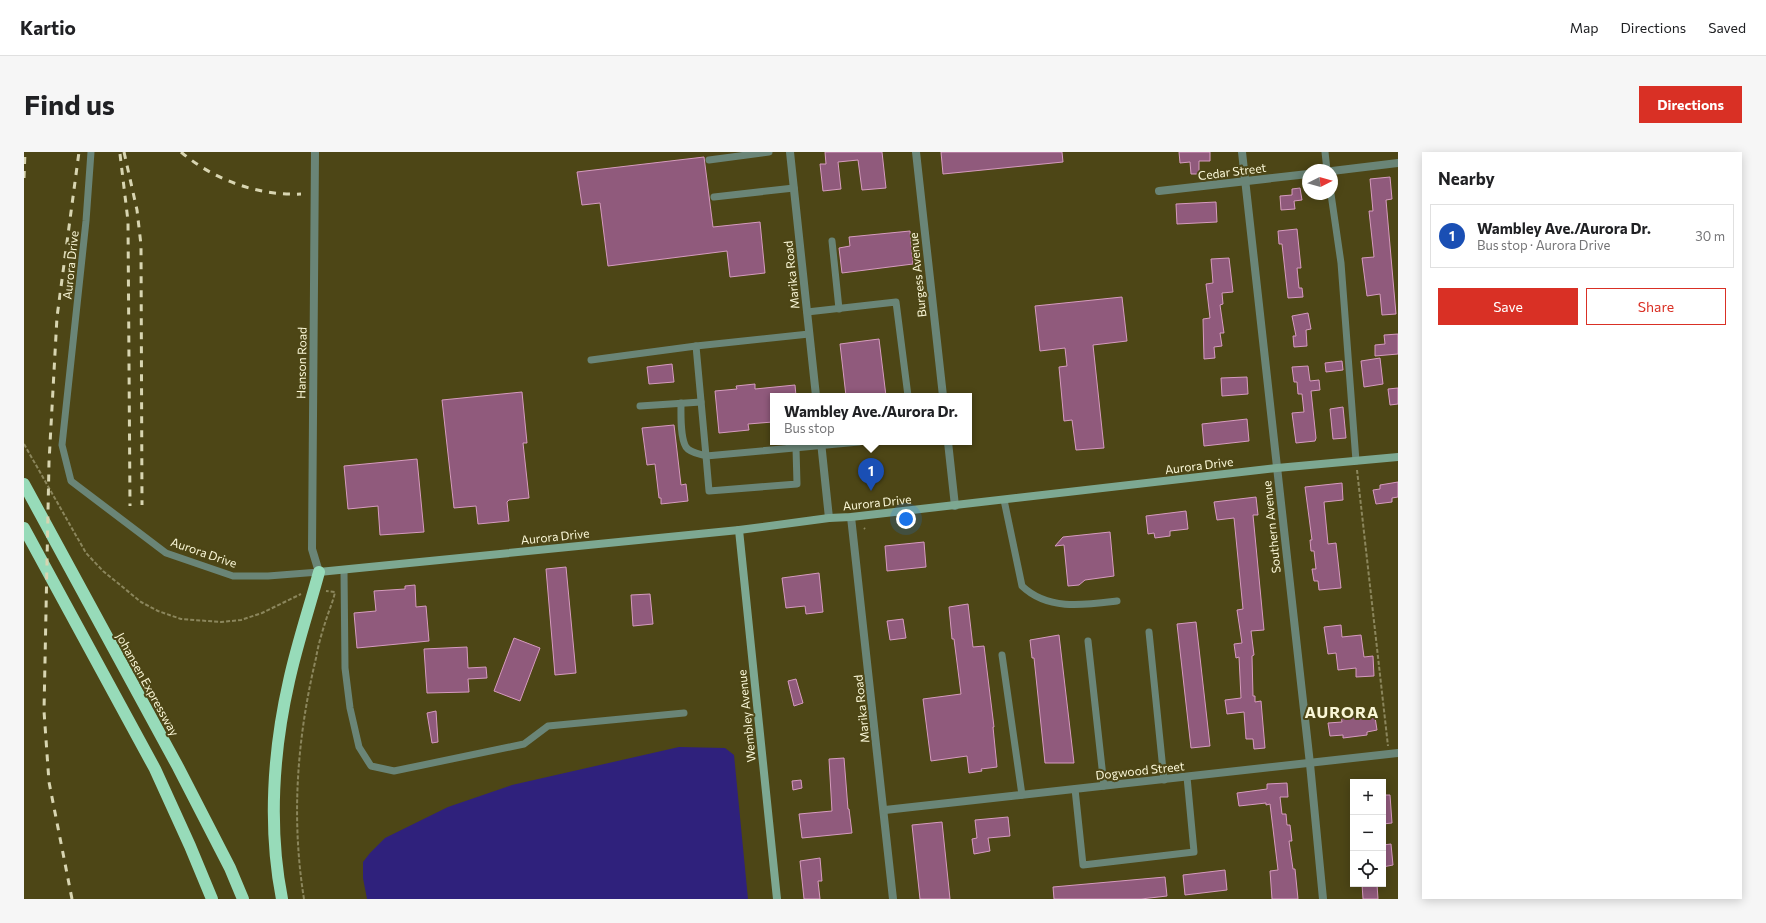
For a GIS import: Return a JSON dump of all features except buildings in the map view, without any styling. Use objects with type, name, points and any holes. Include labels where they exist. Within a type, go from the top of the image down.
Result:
[{"type":"highway","name":"Johansen Expressway","points":[[24,484],[78,586],[182,774],[230,868],[243,899]]},
{"type":"highway","points":[[24,528],[155,769],[212,899]]},
{"type":"highway","points":[[282,899],[274,809],[279,736],[289,681],[319,572]]},
{"type":"street","name":"Hanson Road","points":[[315,152],[312,549],[319,572]]},
{"type":"street","name":"Marika Road","points":[[790,152],[816,393]]},
{"type":"street","name":"Burgess Avenue","points":[[916,152],[943,393]]},
{"type":"street","name":"Southern Avenue","points":[[1242,152],[1310,764],[1323,899]]},
{"type":"street","points":[[1338,170],[1398,163]]},
{"type":"street","name":"Cedar Street","points":[[1159,191],[1302,175]]},
{"type":"street","points":[[821,445],[829,518]]},
{"type":"street","points":[[948,445],[954,506]]},
{"type":"street","name":"Aurora Drive","points":[[319,572],[739,530],[829,518],[852,517],[954,506],[1277,468],[1398,457]]},
{"type":"street","name":"Marika Road","points":[[852,517],[885,810],[893,899]]},
{"type":"street","name":"Wembley Avenue","points":[[739,530],[777,899]]},
{"type":"street","name":"Dogwood Street","points":[[885,810],[1394,754]]},
{"type":"lane","name":"Aurora Drive","points":[[91,152],[86,221],[62,445],[71,481],[166,553],[233,576],[268,576],[319,572]]},
{"type":"lane","points":[[709,160],[769,152]]},
{"type":"lane","points":[[1326,152],[1327,164]]},
{"type":"lane","points":[[714,197],[794,188]]},
{"type":"lane","points":[[1332,200],[1341,263],[1356,461]]},
{"type":"lane","points":[[832,241],[839,309]]},
{"type":"lane","points":[[807,312],[896,302],[908,393]]},
{"type":"lane","points":[[591,360],[696,346],[809,334]]},
{"type":"lane","points":[[696,346],[710,491],[797,484],[796,448]]},
{"type":"lane","points":[[640,406],[701,402]]},
{"type":"lane","points":[[681,403],[681,425],[686,447],[692,452],[706,456],[815,445]]},
{"type":"lane","points":[[1004,500],[1022,586],[1031,595],[1051,602],[1069,604],[1118,601]]},
{"type":"lane","points":[[344,570],[345,668],[350,708],[359,747],[371,766],[394,771],[524,744],[548,726],[684,713]]},
{"type":"lane","points":[[1149,632],[1164,780]]},
{"type":"lane","points":[[1088,641],[1104,786]]},
{"type":"lane","points":[[1002,654],[1022,795]]},
{"type":"lane","points":[[1075,789],[1083,865],[1194,852],[1187,777]]},
{"type":"path","points":[[24,444],[86,553],[123,588],[141,602],[158,611],[181,619],[201,622],[241,620],[268,610],[306,591]]},
{"type":"path","points":[[1356,461],[1394,754]]},
{"type":"path","points":[[304,899],[299,867],[296,814],[298,770],[304,718],[316,657],[335,592]]},
{"type":"shaded area","points":[[679,747],[725,748],[734,755],[748,899],[367,899],[363,878],[363,862],[370,853],[385,838],[448,807],[512,785]]},
{"type":"railway","points":[[24,178],[25,152]]},
{"type":"railway","points":[[72,899],[49,782],[44,711],[49,462],[57,317],[79,152]]},
{"type":"railway","points":[[124,152],[137,210],[141,245],[142,505]]},
{"type":"railway","points":[[181,152],[208,171],[237,184],[269,192],[301,194]]},
{"type":"railway","points":[[120,154],[128,221],[130,506]]},
{"type":"place","name":"Wambley Ave./Aurora Dr.","points":[[871,491]]},
{"type":"district","name":"AURORA","points":[[1342,711]]}]
